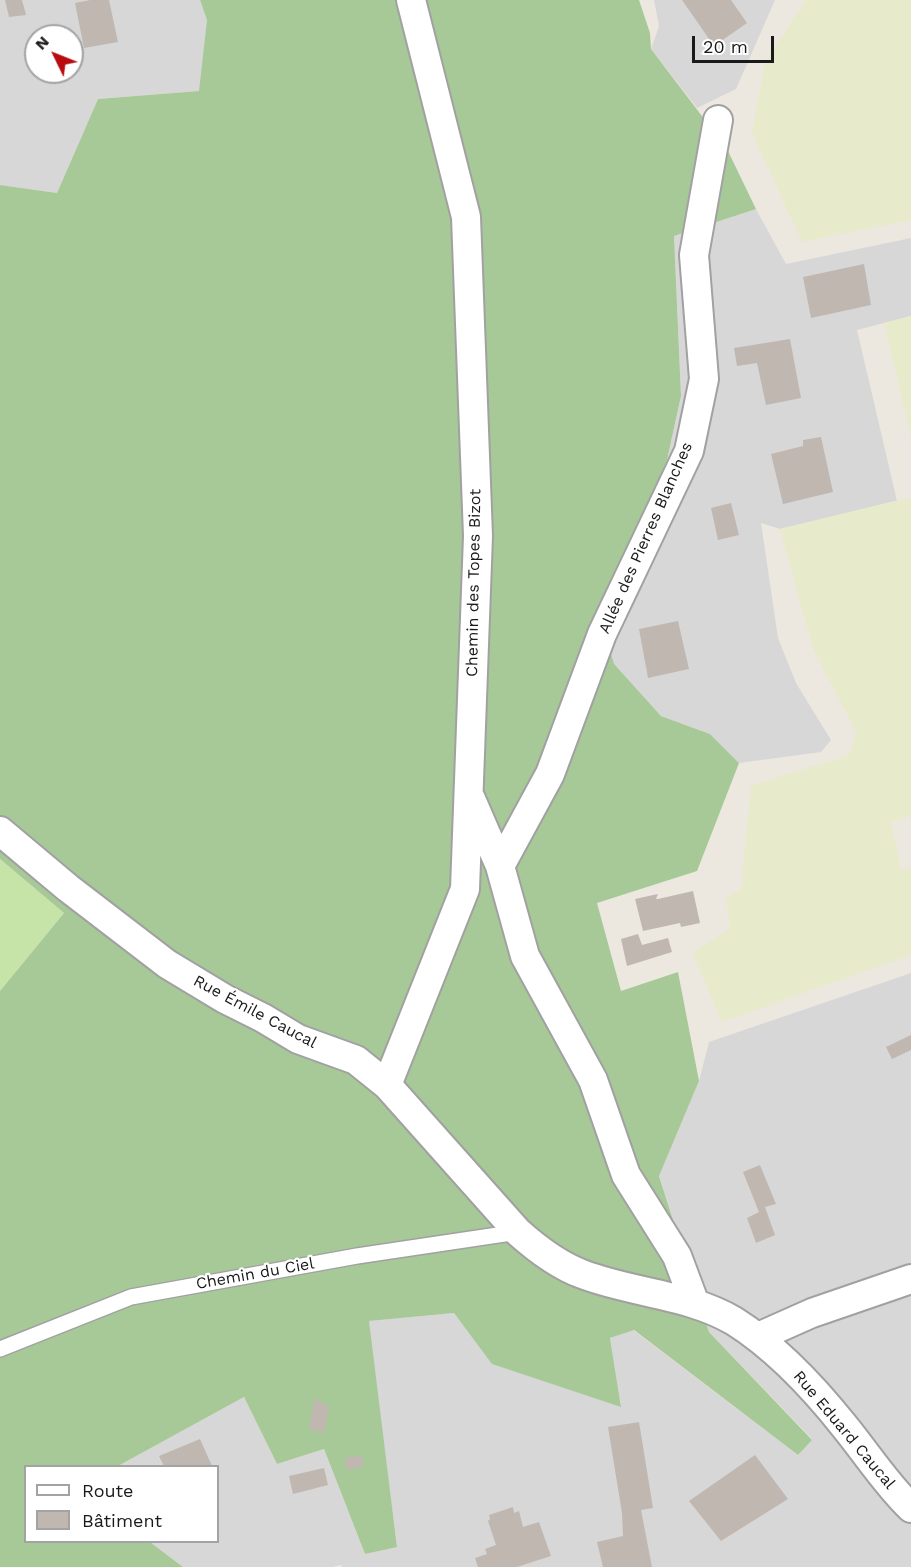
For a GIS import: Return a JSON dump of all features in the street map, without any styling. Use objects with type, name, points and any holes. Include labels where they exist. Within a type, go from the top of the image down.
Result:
[{"type":"street","name":"Chemin des Topes Bizot","points":[[387,1085],[465,889],[478,536],[466,216],[411,0]]},
{"type":"street","name":"Allée des Pierres Blanches","points":[[500,866],[550,774],[602,634],[689,451],[704,379],[694,255],[718,120]]},
{"type":"street","points":[[468,791],[500,866],[525,956],[593,1080],[626,1175],[677,1256],[694,1304]]},
{"type":"street","name":"Rue Émile Caucal","points":[[0,831],[68,888],[167,964],[298,1039],[356,1060],[387,1085],[518,1232]]},
{"type":"street","name":"Rue Eduard Caucal","points":[[518,1232],[543,1254],[580,1273],[694,1304],[732,1320],[758,1337],[804,1380],[844,1425],[890,1485],[911,1508]]},
{"type":"street","points":[[758,1337],[812,1313],[911,1279]]},
{"type":"lane","name":"Chemin du Ciel","points":[[0,1349],[131,1297],[357,1256],[518,1232]]},
{"type":"shaded area","points":[[0,0],[200,0],[207,20],[200,91],[98,99],[57,193],[0,185]]},
{"type":"shaded area","points":[[654,0],[775,0],[736,89],[697,108],[651,49],[659,26]]},
{"type":"shaded area","points":[[756,209],[786,264],[911,238],[911,316],[857,330],[897,501],[780,529],[761,523],[778,638],[796,683],[831,740],[821,752],[739,763],[710,734],[661,716],[613,664],[599,616],[667,460],[681,396],[674,236]]},
{"type":"shaded area","points":[[911,973],[911,1567],[342,1567],[341,1565],[332,1567],[183,1567],[151,1543],[219,1543],[219,1465],[120,1465],[244,1397],[277,1464],[324,1449],[365,1554],[397,1546],[368,1321],[454,1313],[493,1364],[621,1406],[610,1338],[633,1330],[798,1455],[812,1439],[709,1332],[659,1175],[699,1081],[709,1042]]},
{"type":"green space","points":[[200,0],[639,0],[650,33],[651,49],[727,149],[756,209],[674,236],[681,396],[667,460],[599,616],[614,664],[661,716],[710,734],[739,763],[697,871],[597,903],[621,991],[678,972],[699,1081],[659,1176],[709,1332],[812,1440],[798,1455],[634,1330],[610,1338],[621,1407],[492,1364],[454,1313],[369,1321],[397,1547],[365,1554],[324,1449],[277,1464],[244,1397],[120,1465],[24,1465],[24,1543],[151,1543],[183,1567],[0,1567],[0,991],[64,913],[0,859],[0,185],[57,193],[98,99],[199,91],[207,20]]},
{"type":"green space","points":[[806,0],[911,0],[911,220],[802,242],[752,133],[765,62]]},
{"type":"green space","points":[[911,316],[911,438],[884,323]]},
{"type":"green space","points":[[911,497],[911,816],[891,822],[901,869],[911,868],[911,955],[722,1022],[692,953],[730,928],[726,898],[741,889],[751,786],[849,755],[856,732],[813,649],[780,529]]},
{"type":"green space","points":[[0,859],[64,913],[0,991]]},
{"type":"building","points":[[5,0],[22,0],[26,15],[9,17]]},
{"type":"building","points":[[109,0],[118,42],[84,48],[84,24],[79,24],[75,3]]},
{"type":"building","points":[[682,0],[731,0],[747,23],[714,46]]},
{"type":"building","points":[[864,264],[871,305],[811,318],[803,277]]},
{"type":"building","points":[[790,339],[801,398],[766,405],[757,363],[737,366],[734,348]]},
{"type":"building","points":[[821,437],[833,492],[783,504],[771,454],[803,446],[803,440]]},
{"type":"building","points":[[731,503],[739,535],[718,540],[711,508]]},
{"type":"building","points":[[678,621],[689,669],[648,678],[639,629]]},
{"type":"building","points":[[693,891],[700,923],[681,927],[680,923],[643,931],[635,899],[658,894],[656,899],[658,899]]},
{"type":"building","points":[[638,934],[642,945],[668,938],[672,952],[627,966],[621,939]]},
{"type":"building","points":[[911,1035],[911,1050],[892,1059],[886,1047]]},
{"type":"building","points":[[760,1165],[776,1204],[765,1207],[775,1235],[756,1243],[747,1218],[759,1212],[743,1172]]},
{"type":"building","points":[[316,1399],[329,1407],[324,1433],[309,1429]]},
{"type":"building","points":[[639,1422],[653,1508],[641,1510],[652,1567],[603,1567],[597,1542],[623,1536],[622,1513],[608,1427]]},
{"type":"building","points":[[200,1439],[212,1465],[164,1465],[159,1456]]},
{"type":"building","points":[[362,1455],[363,1467],[347,1470],[345,1458]]},
{"type":"building","points":[[755,1455],[788,1499],[721,1541],[689,1501]]},
{"type":"building","points":[[324,1468],[328,1485],[293,1494],[289,1476]]},
{"type":"building","points":[[513,1507],[514,1513],[519,1511],[523,1527],[539,1522],[551,1556],[517,1567],[478,1567],[475,1558],[487,1554],[485,1549],[496,1545],[488,1521],[489,1515]]}]
